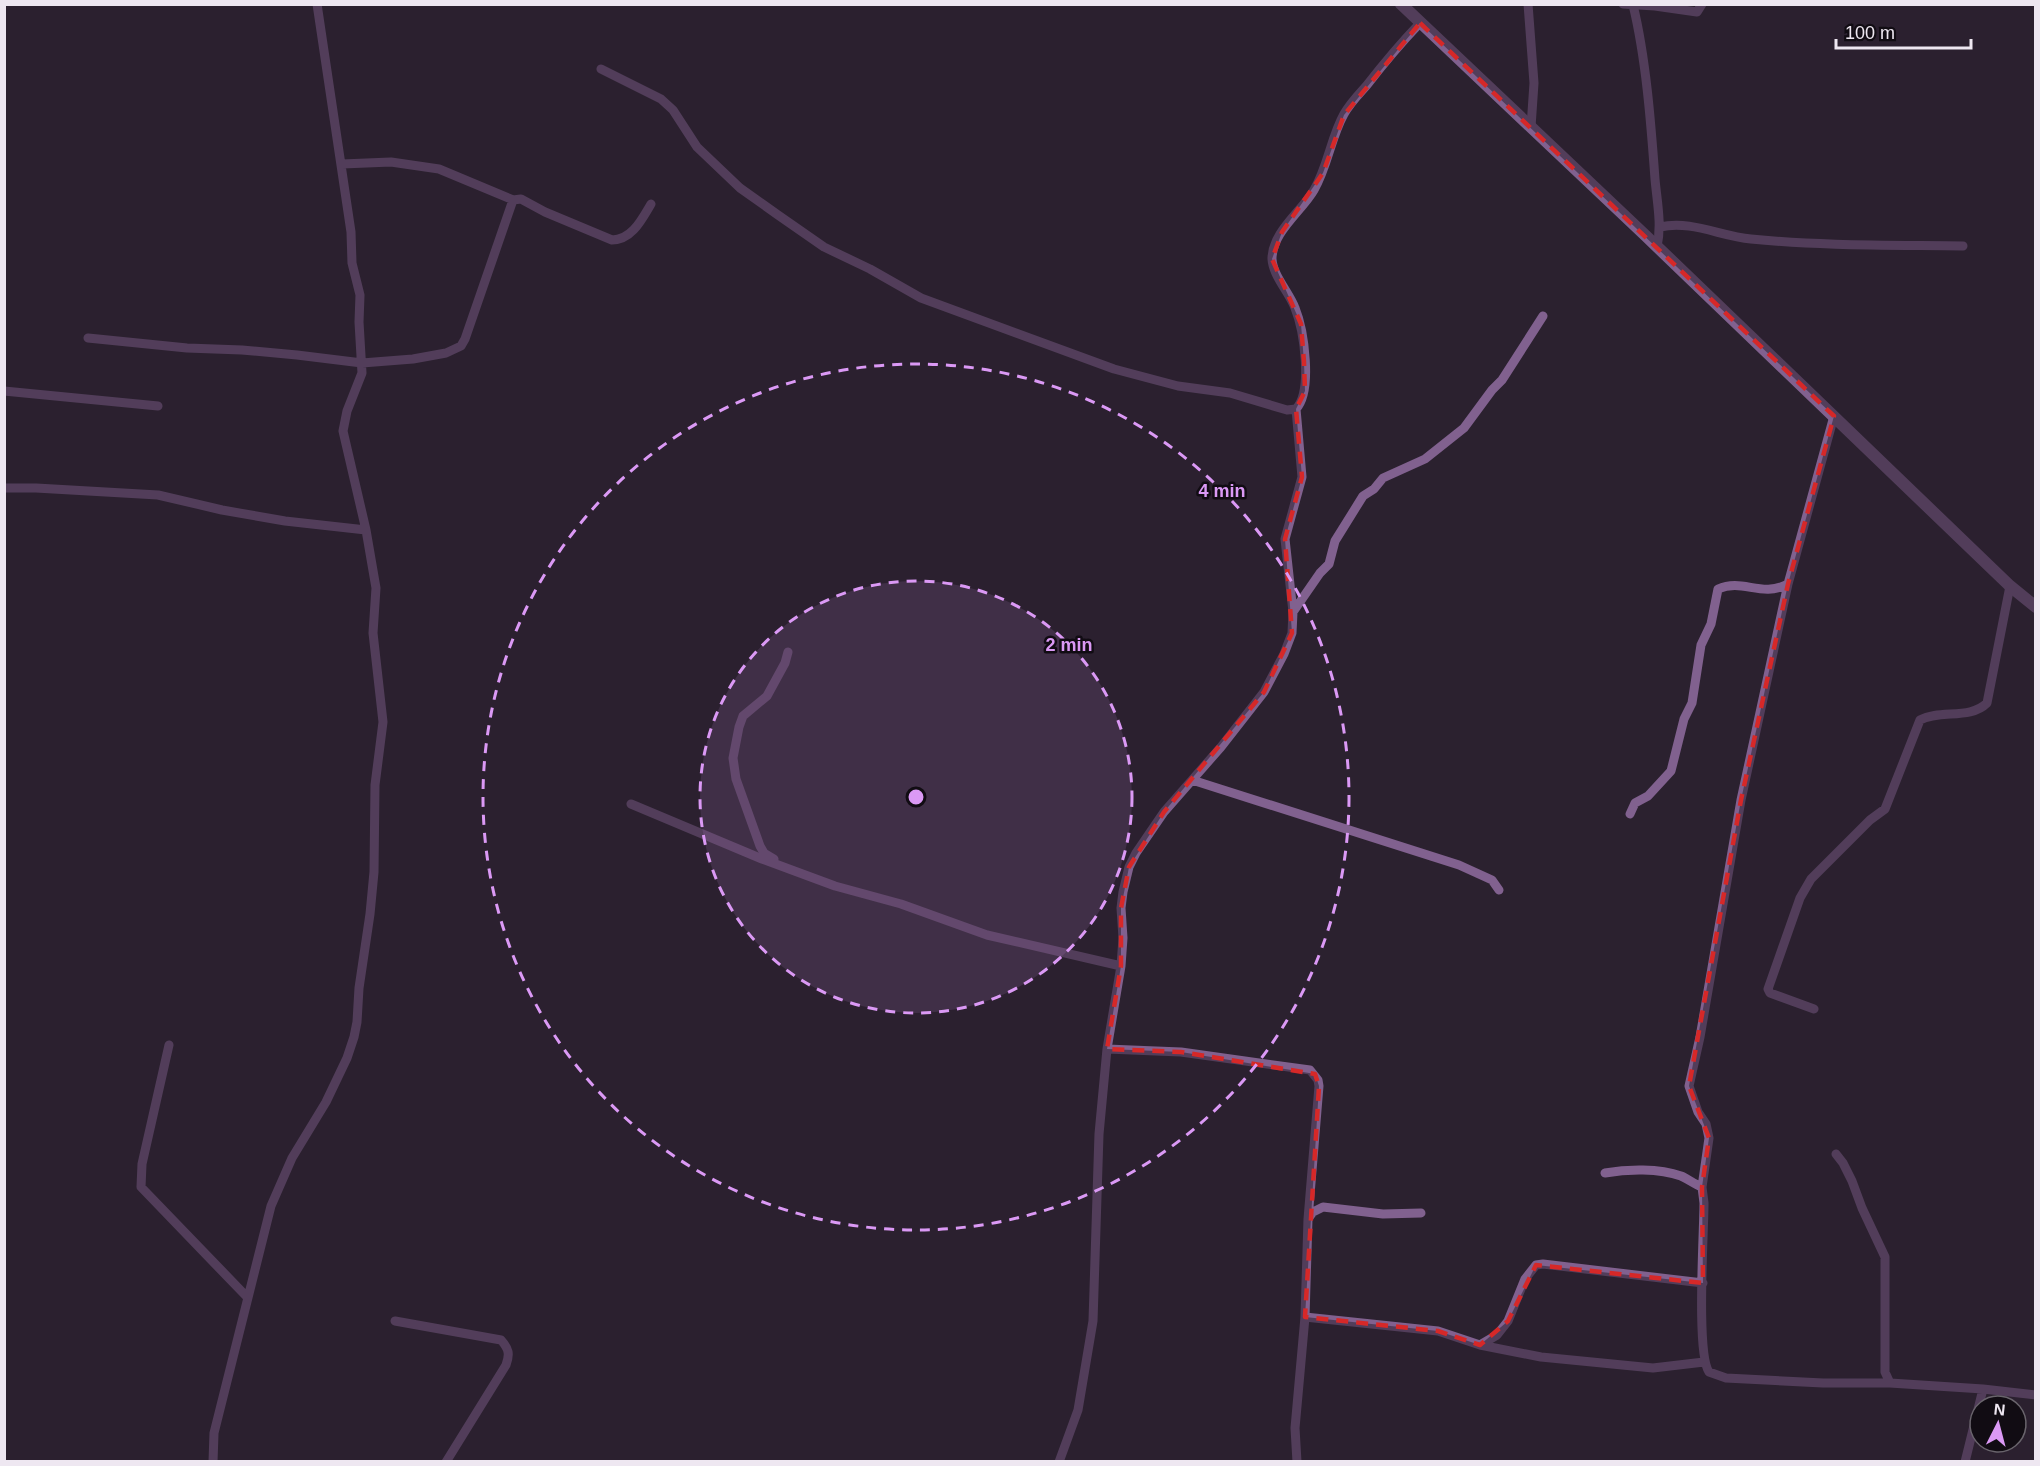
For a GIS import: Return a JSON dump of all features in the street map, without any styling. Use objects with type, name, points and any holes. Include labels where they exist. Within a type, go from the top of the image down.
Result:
[{"type":"street","points":[[213,1461],[214,1433],[272,1206],[292,1158],[326,1102],[347,1058],[357,1022],[359,988],[374,872],[375,785],[383,722],[373,633],[376,588],[343,425],[346,411],[359,382],[362,363],[359,287],[352,263],[351,232],[342,164],[317,4]]},
{"type":"street","points":[[1401,4],[1658,247],[2010,586],[2036,607]]},
{"type":"street","points":[[1528,4],[1534,83],[1531,127]]},
{"type":"street","points":[[1658,247],[1660,227],[1646,92],[1628,5],[1697,12],[1702,4]]},
{"type":"street","points":[[602,69],[662,99],[673,110],[697,147],[740,188],[824,247],[870,269],[921,298],[1060,350],[1136,375],[1179,386],[1230,393],[1287,410],[1296,409],[1301,404],[1305,391],[1301,324],[1275,269],[1272,260],[1274,252],[1286,226],[1306,203],[1315,188],[1344,115],[1386,58],[1420,23]]},
{"type":"street","points":[[342,164],[391,162],[439,169],[513,200],[521,199],[555,217],[612,240],[621,240],[637,227],[651,204]]},
{"type":"street","points":[[88,338],[187,348],[297,354],[362,363],[413,359],[446,353],[461,346],[471,325],[513,200]]},
{"type":"street","points":[[1660,227],[1680,224],[1752,240],[1964,246]]},
{"type":"street","points":[[1293,612],[1329,564],[1335,541],[1363,496],[1374,489],[1383,478],[1425,459],[1464,428],[1502,380],[1543,316]]},
{"type":"street","points":[[4,391],[158,406]]},
{"type":"street","points":[[1059,1461],[1078,1410],[1093,1321],[1099,1134],[1107,1049],[1121,966],[1123,939],[1121,908],[1129,867],[1164,812],[1264,692],[1292,633],[1293,612],[1285,539],[1302,477],[1296,409]]},
{"type":"street","points":[[1834,416],[1788,584],[1740,800],[1700,1037],[1689,1086],[1698,1112],[1706,1124],[1709,1138],[1702,1187],[1704,1203],[1702,1330],[1704,1362],[1709,1372],[1726,1378],[1823,1383],[1890,1383],[2036,1395]]},
{"type":"street","points":[[4,488],[158,495],[222,510],[285,521],[366,530]]},
{"type":"street","points":[[1630,814],[1635,803],[1647,796],[1671,771],[1684,719],[1692,704],[1701,645],[1711,624],[1718,589],[1728,584],[1767,591],[1777,590],[1788,584]]},
{"type":"street","points":[[1814,1009],[1770,993],[1768,989],[1800,898],[1811,879],[1863,826],[1885,809],[1920,720],[1930,715],[1978,710],[1988,703],[2010,586]]},
{"type":"street","points":[[788,652],[785,663],[767,696],[743,716],[739,726],[733,765],[736,779],[764,853],[797,872]]},
{"type":"street","points":[[1192,780],[1459,865],[1492,880],[1499,890]]},
{"type":"street","points":[[631,804],[835,886],[911,907],[987,935],[1121,966]]},
{"type":"street","points":[[169,1044],[142,1164],[141,1187],[248,1298]]},
{"type":"street","points":[[1107,1049],[1181,1052],[1311,1070],[1318,1080],[1308,1219],[1305,1317],[1295,1428],[1298,1461]]},
{"type":"street","points":[[1836,1154],[1852,1181],[1885,1257],[1885,1372],[1890,1383]]},
{"type":"street","points":[[1605,1173],[1625,1170],[1670,1173],[1682,1176],[1702,1187]]},
{"type":"street","points":[[1308,1219],[1313,1212],[1323,1207],[1383,1214],[1421,1213]]},
{"type":"street","points":[[1480,1345],[1497,1335],[1508,1321],[1525,1279],[1536,1265],[1703,1283]]},
{"type":"street","points":[[1305,1317],[1438,1331],[1480,1345],[1541,1357],[1653,1368],[1704,1362]]},
{"type":"street","points":[[395,1321],[501,1340],[508,1347],[509,1356],[506,1365],[446,1461]]},
{"type":"street","points":[[1965,1461],[1983,1389]]},
{"type":"highlighted area","points":[[1420,23],[1834,416],[1788,584],[1741,800],[1689,1086],[1709,1138],[1702,1187],[1703,1283],[1536,1265],[1508,1321],[1480,1345],[1438,1331],[1305,1317],[1319,1086],[1315,1074],[1181,1052],[1107,1049],[1121,966],[1121,908],[1129,867],[1164,812],[1264,692],[1292,633],[1285,539],[1302,477],[1296,409],[1305,391],[1304,362],[1301,324],[1272,259],[1282,232],[1323,173],[1344,115]]}]
